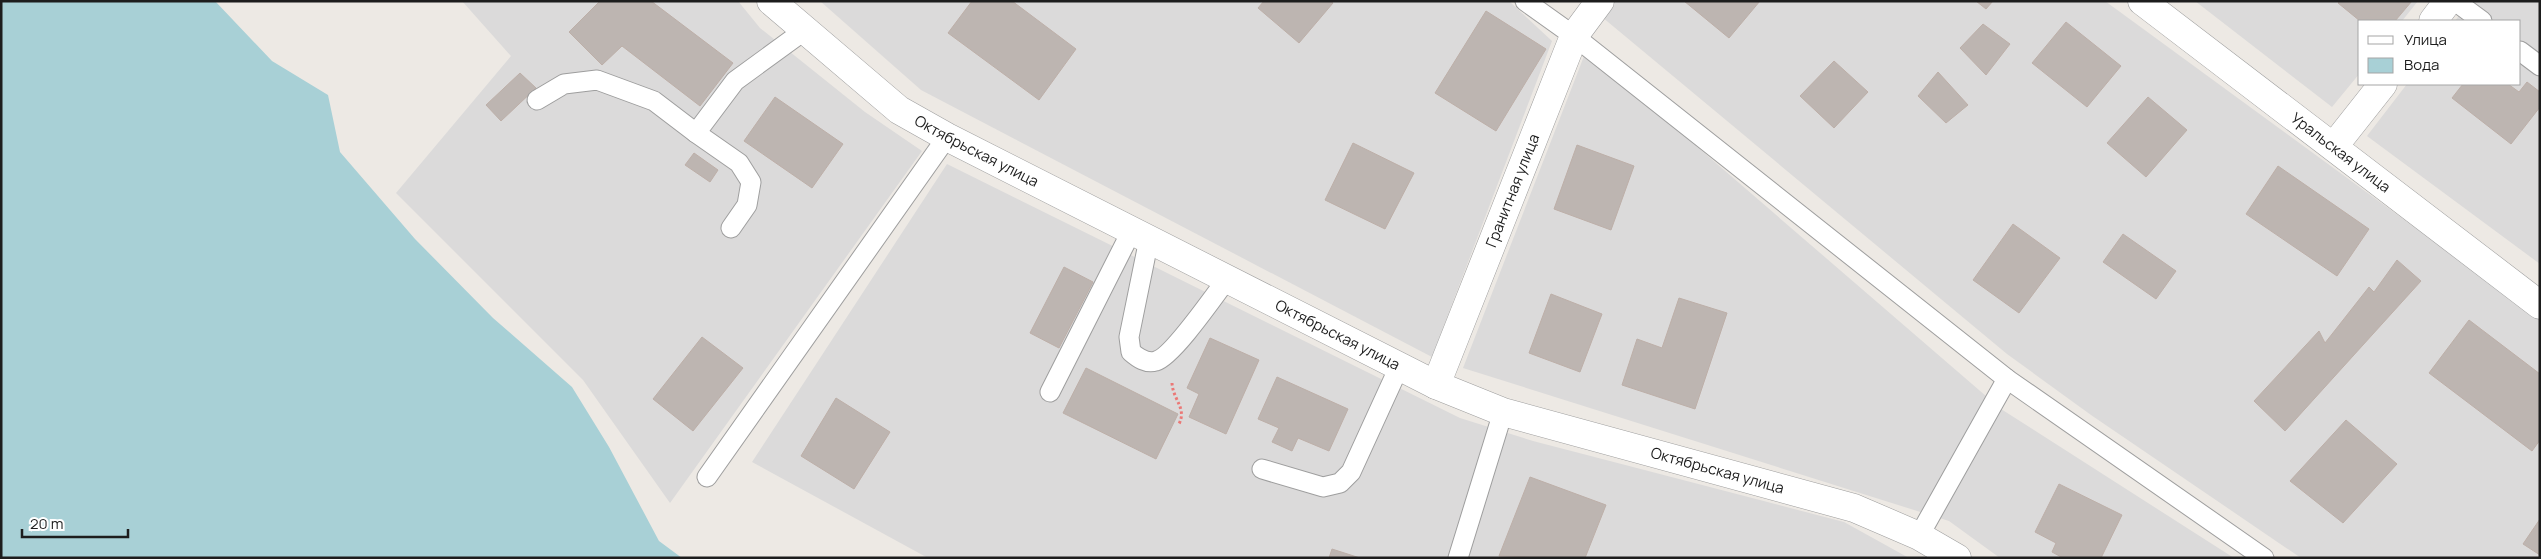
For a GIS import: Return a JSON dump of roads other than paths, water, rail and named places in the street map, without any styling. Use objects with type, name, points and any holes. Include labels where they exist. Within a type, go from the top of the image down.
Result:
[{"type":"street","name":"Октябрьская улица","points":[[771,1],[899,110],[947,137],[1436,385],[1503,412],[1854,508],[1920,536],[1957,558]]},
{"type":"street","name":"Гранитная улица","points":[[1436,385],[1574,36],[1600,1]]},
{"type":"street","name":"Уральская улица","points":[[2142,1],[2540,305]]},
{"type":"street","points":[[2433,20],[2448,1]]},
{"type":"street","points":[[2334,146],[2382,85]]},
{"type":"lane","points":[[1525,1],[1574,36],[2007,379],[2264,558]]},
{"type":"lane","points":[[2456,1],[2481,20]]},
{"type":"lane","points":[[696,133],[735,81],[805,30]]},
{"type":"lane","points":[[2521,51],[2540,66]]},
{"type":"lane","points":[[537,100],[564,84],[597,80],[654,101],[739,163],[751,182],[747,205],[731,228]]},
{"type":"lane","points":[[707,477],[947,137]]},
{"type":"lane","points":[[1140,235],[1129,336],[1132,352],[1141,360],[1156,361],[1170,352],[1227,279]]},
{"type":"lane","points":[[1050,392],[1140,235]]},
{"type":"lane","points":[[1262,469],[1323,487],[1340,483],[1351,472],[1399,367]]},
{"type":"lane","points":[[1920,536],[2007,379]]},
{"type":"lane","points":[[1458,558],[1503,412]]},
{"type":"water","points":[[1,1],[215,1],[272,61],[328,95],[340,152],[415,239],[493,318],[572,387],[609,447],[659,541],[682,558],[1,558]]}]
